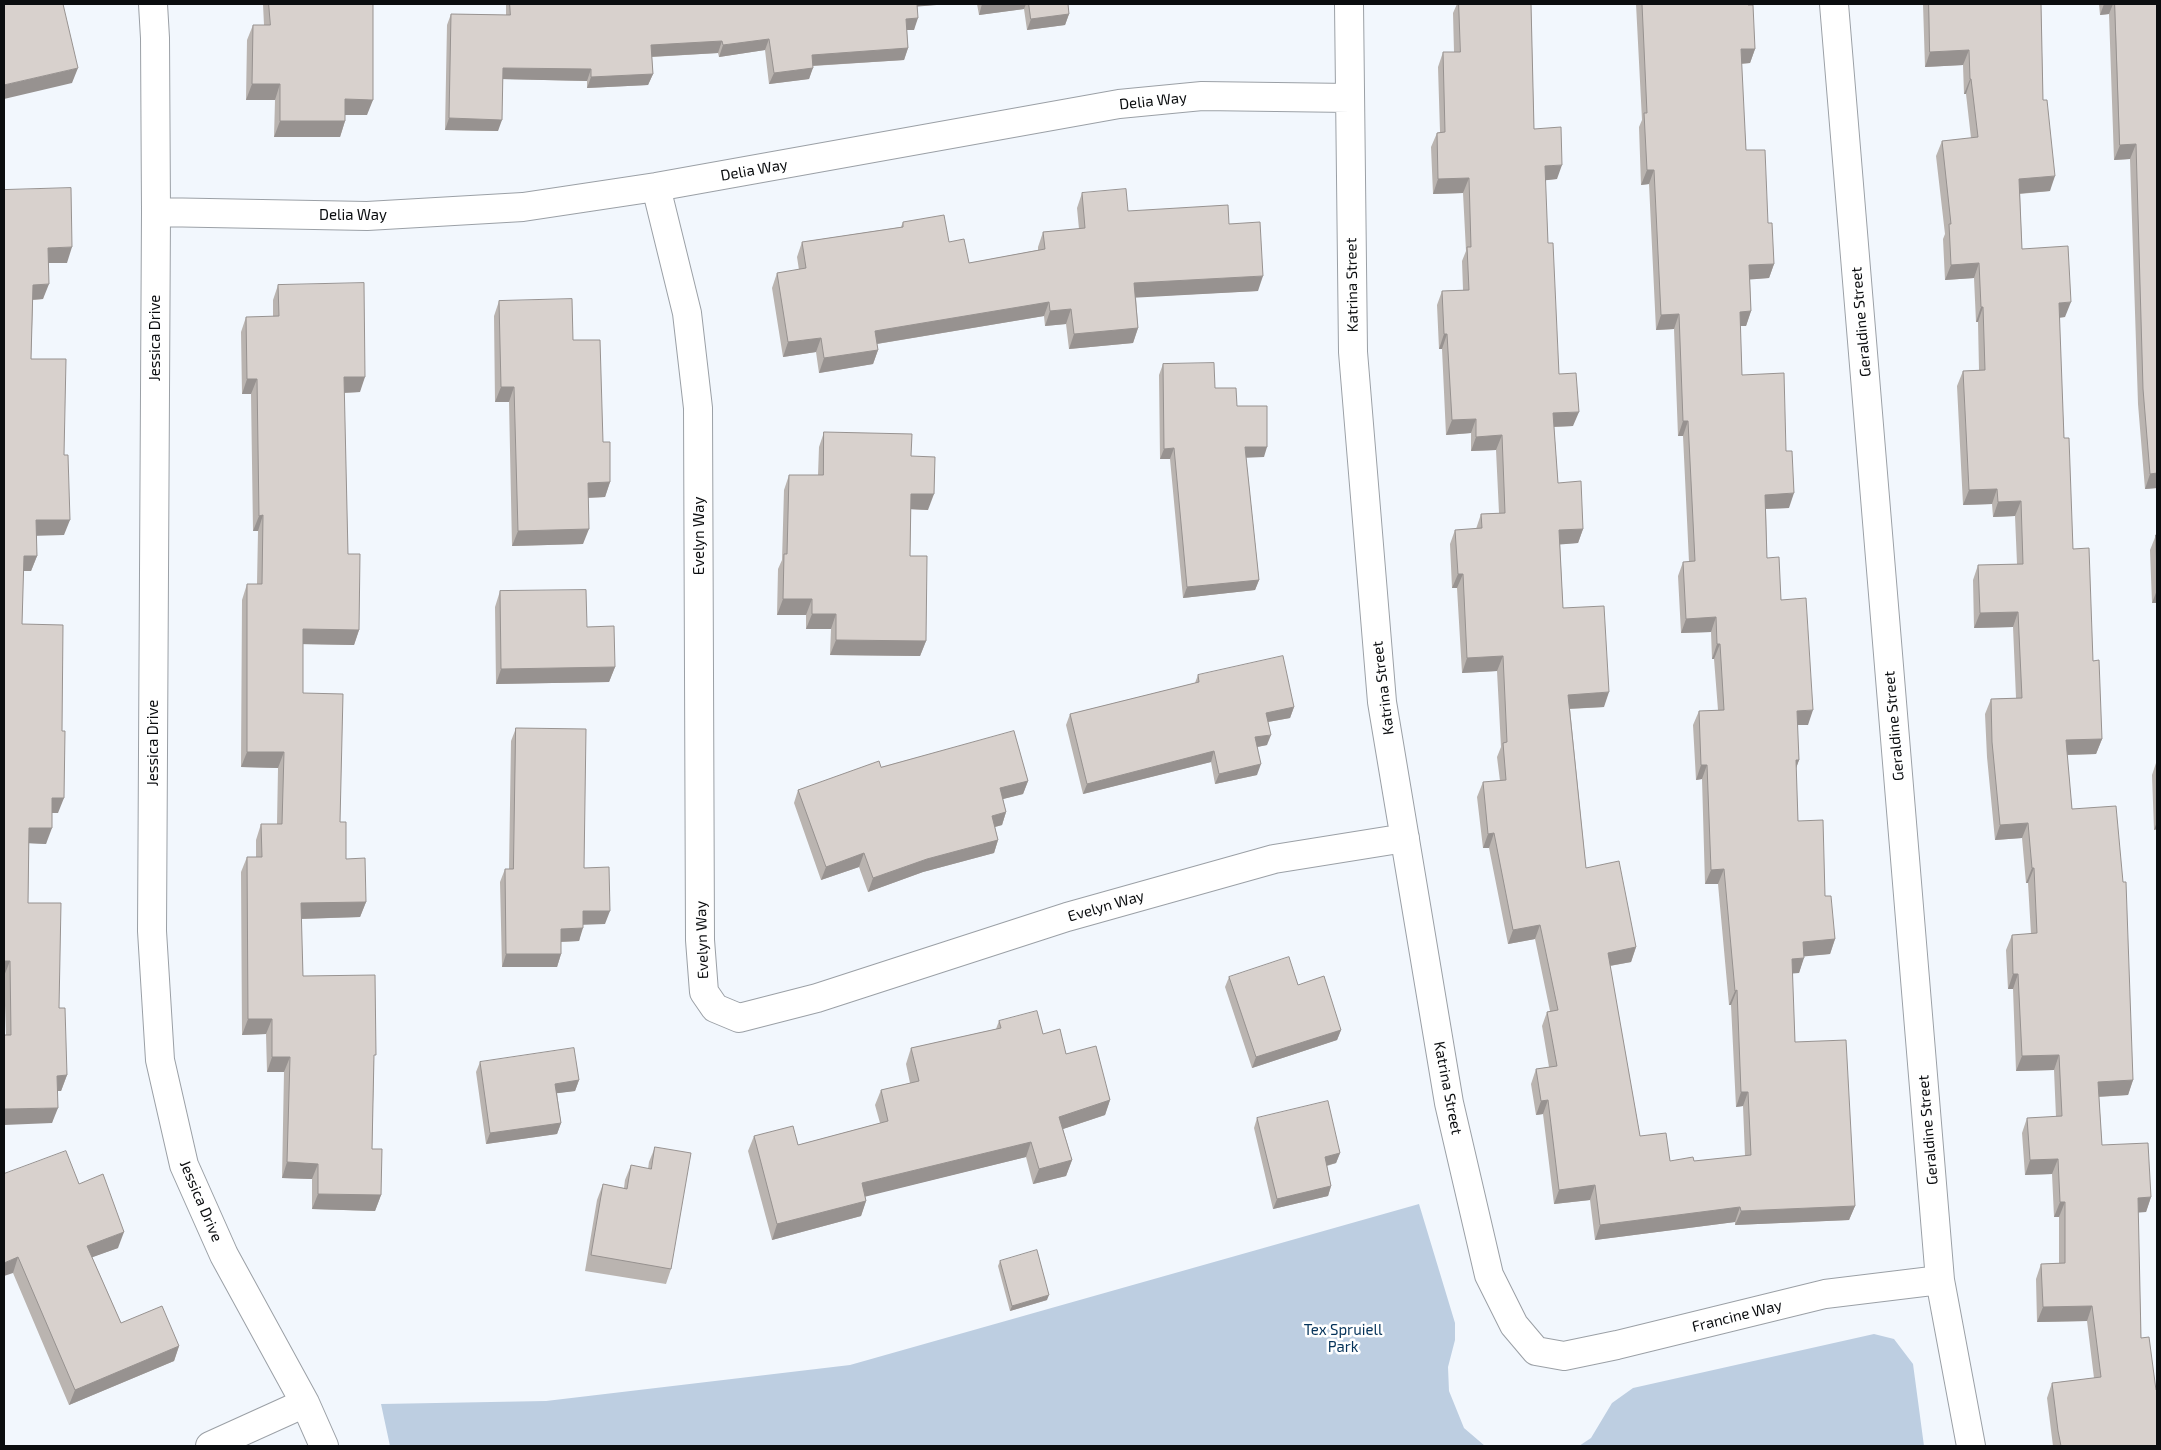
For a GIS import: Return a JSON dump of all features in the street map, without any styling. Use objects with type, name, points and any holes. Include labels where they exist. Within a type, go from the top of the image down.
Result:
[{"type":"street","name":"Jessica Drive","points":[[153,4],[155,38],[156,212],[152,931],[160,1060],[184,1165],[224,1255],[305,1403],[324,1446]]},
{"type":"street","name":"Katrina Street","points":[[1349,4],[1353,352],[1382,702],[1449,1103],[1490,1276],[1514,1325],[1536,1351]]},
{"type":"street","name":"Geraldine Street","points":[[1834,4],[1940,1280],[1971,1446]]},
{"type":"street","name":"Delia Way","points":[[156,212],[368,216],[523,207],[656,187],[1120,104],[1202,96],[1350,98]]},
{"type":"street","name":"Evelyn Way","points":[[656,187],[687,313],[698,408],[700,940],[704,992],[716,1008],[738,1018],[817,998],[1067,917],[1274,859],[1405,838]]},
{"type":"street","name":"Francine Way","points":[[1536,1351],[1564,1356],[1617,1345],[1825,1294],[1940,1280]]},
{"type":"street","points":[[210,1446],[305,1403]]},
{"type":"green space","name":"Tex Spruiell Park","points":[[1419,1204],[1455,1323],[1455,1340],[1448,1367],[1449,1391],[1464,1428],[1485,1446],[390,1446],[381,1404],[546,1401],[850,1365]]},
{"type":"green space","points":[[1874,1334],[1894,1339],[1913,1364],[1924,1446],[1579,1446],[1591,1438],[1612,1403],[1633,1388]]},
{"type":"building","points":[[4,4],[63,4],[78,68],[4,85]]},
{"type":"building","points":[[269,4],[373,4],[373,100],[345,99],[345,121],[280,121],[280,84],[252,84],[253,25],[270,25]]},
{"type":"building","points":[[510,4],[917,4],[918,18],[906,19],[908,48],[812,55],[813,68],[774,73],[769,39],[723,45],[722,41],[651,45],[653,74],[591,77],[591,69],[503,68],[502,120],[449,118],[451,14],[510,15]]},
{"type":"building","points":[[1029,4],[1068,4],[1069,14],[1031,19]]},
{"type":"building","points":[[1459,4],[1531,4],[1534,129],[1561,127],[1562,165],[1545,166],[1548,243],[1553,243],[1559,374],[1576,373],[1579,412],[1553,413],[1558,483],[1581,481],[1583,529],[1559,530],[1563,608],[1604,606],[1609,692],[1568,695],[1586,868],[1619,861],[1636,947],[1608,953],[1640,1136],[1666,1133],[1670,1161],[1693,1157],[1694,1161],[1751,1155],[1748,1092],[1741,1092],[1737,990],[1735,991],[1724,869],[1711,870],[1707,765],[1701,765],[1699,711],[1724,710],[1720,644],[1717,644],[1716,617],[1686,619],[1683,562],[1695,561],[1688,421],[1683,421],[1679,314],[1661,315],[1654,170],[1647,170],[1644,113],[1647,113],[1642,4],[1753,5],[1755,49],[1741,49],[1746,150],[1765,150],[1768,223],[1772,223],[1774,264],[1749,265],[1751,311],[1740,312],[1742,375],[1784,373],[1786,451],[1792,451],[1794,493],[1765,495],[1767,558],[1779,557],[1781,600],[1806,598],[1813,710],[1797,711],[1799,760],[1796,760],[1798,821],[1823,820],[1825,896],[1831,896],[1835,939],[1803,942],[1804,958],[1792,959],[1795,1042],[1846,1040],[1855,1206],[1741,1211],[1740,1207],[1600,1225],[1595,1185],[1559,1190],[1548,1100],[1541,1101],[1536,1069],[1557,1066],[1547,1012],[1558,1010],[1540,925],[1513,930],[1494,833],[1488,834],[1483,782],[1506,780],[1503,743],[1507,742],[1503,656],[1467,658],[1463,574],[1458,574],[1455,530],[1482,528],[1481,514],[1505,513],[1502,435],[1476,437],[1476,419],[1452,420],[1447,334],[1444,334],[1442,291],[1469,290],[1467,247],[1471,247],[1469,178],[1438,179],[1437,133],[1445,132],[1443,52],[1460,52]]},
{"type":"building","points":[[1929,4],[2041,4],[2043,100],[2047,100],[2055,176],[2019,179],[2022,249],[2068,246],[2071,302],[2059,303],[2064,438],[2069,438],[2073,549],[2089,548],[2093,661],[2099,660],[2102,739],[2066,740],[2072,809],[2116,806],[2123,882],[2126,882],[2133,1080],[2098,1082],[2102,1145],[2148,1143],[2151,1197],[2138,1198],[2141,1338],[2149,1337],[2157,1390],[2157,1446],[2061,1446],[2058,1431],[2052,1383],[2101,1377],[2092,1306],[2043,1307],[2041,1264],[2065,1263],[2065,1202],[2060,1202],[2058,1159],[2030,1160],[2027,1118],[2062,1116],[2059,1055],[2022,1056],[2018,974],[2013,974],[2012,935],[2037,933],[2034,868],[2032,868],[2028,823],[2000,825],[1992,742],[1991,699],[2022,698],[2018,612],[1980,613],[1978,565],[2023,564],[2021,501],[1998,502],[1997,489],[1969,490],[1963,371],[1985,370],[1983,307],[1981,307],[1979,263],[1951,265],[1949,224],[1951,224],[1942,141],[1978,137],[1970,79],[1969,50],[1930,52]]},
{"type":"building","points":[[2115,4],[2157,4],[2157,473],[2150,474],[2143,389],[2136,144],[2120,145]]},
{"type":"building","points":[[71,188],[72,247],[48,248],[49,284],[33,285],[31,359],[66,359],[64,455],[68,455],[70,520],[36,520],[37,556],[24,556],[22,624],[63,625],[62,731],[65,731],[64,798],[52,798],[52,828],[29,828],[28,903],[61,903],[59,1008],[65,1008],[67,1075],[57,1076],[58,1108],[4,1109],[4,1035],[11,1035],[10,961],[4,961],[4,190]]},
{"type":"building","points":[[1126,189],[1128,211],[1228,205],[1229,224],[1260,222],[1263,276],[1134,283],[1138,328],[1074,334],[1071,309],[1050,311],[1049,302],[875,331],[878,350],[824,358],[821,338],[788,342],[777,273],[806,268],[802,242],[903,227],[903,222],[944,215],[949,242],[964,239],[969,263],[1045,249],[1043,232],[1085,228],[1082,193]]},
{"type":"building","points":[[364,283],[365,377],[344,377],[348,554],[360,554],[359,630],[303,629],[303,693],[343,694],[340,822],[346,822],[346,859],[365,858],[366,902],[301,903],[303,976],[375,975],[376,1055],[374,1055],[372,1149],[382,1149],[381,1195],[318,1194],[318,1164],[287,1162],[290,1057],[272,1057],[272,1019],[248,1019],[247,857],[262,857],[261,824],[282,824],[284,752],[247,752],[247,584],[262,584],[263,515],[259,516],[257,379],[247,379],[246,317],[279,316],[278,285]]},
{"type":"building","points":[[572,299],[573,340],[600,340],[603,442],[610,442],[610,482],[588,483],[589,529],[518,531],[514,387],[501,387],[499,301]]},
{"type":"building","points":[[1214,363],[1215,388],[1236,388],[1237,406],[1267,406],[1267,447],[1245,447],[1259,580],[1187,587],[1174,448],[1164,449],[1163,364]]},
{"type":"building","points":[[824,432],[912,434],[911,456],[935,457],[934,494],[911,494],[910,556],[927,556],[926,641],[836,640],[836,614],[812,614],[812,599],[783,599],[784,554],[787,554],[789,475],[823,475]]},
{"type":"building","points":[[2156,535],[2157,535],[2157,574]]},
{"type":"building","points":[[586,590],[587,627],[614,626],[615,667],[501,669],[500,591]]},
{"type":"building","points":[[1283,656],[1294,707],[1266,713],[1271,735],[1255,737],[1261,764],[1219,774],[1214,751],[1087,784],[1070,714],[1199,682],[1198,675]]},
{"type":"building","points":[[516,728],[586,729],[584,868],[609,867],[610,911],[583,911],[583,928],[561,929],[561,954],[506,954],[505,869],[513,869]]},
{"type":"building","points":[[1014,731],[1028,781],[1000,788],[1006,812],[992,816],[998,840],[927,859],[873,878],[864,853],[826,867],[798,790],[879,761],[881,767]]},
{"type":"building","points":[[1289,957],[1298,985],[1324,976],[1341,1030],[1256,1057],[1229,977]]},
{"type":"building","points":[[1037,1011],[1043,1034],[1060,1029],[1066,1054],[1096,1046],[1110,1100],[1059,1117],[1072,1160],[1039,1169],[1031,1142],[862,1183],[866,1201],[777,1224],[754,1136],[793,1126],[798,1145],[888,1121],[881,1090],[919,1081],[911,1048],[1001,1028],[999,1021]]},
{"type":"building","points":[[574,1048],[579,1080],[555,1084],[561,1123],[490,1133],[480,1062]]},
{"type":"building","points":[[1328,1101],[1340,1153],[1325,1157],[1331,1186],[1277,1199],[1257,1118]]},
{"type":"building","points":[[655,1147],[691,1153],[671,1269],[591,1255],[603,1184],[627,1189],[631,1165],[651,1169]]},
{"type":"building","points":[[66,1151],[79,1184],[103,1174],[124,1232],[87,1246],[121,1323],[162,1306],[179,1346],[75,1390],[18,1257],[4,1263],[4,1174]]},
{"type":"building","points":[[1037,1250],[1049,1295],[1012,1306],[1000,1261]]}]
